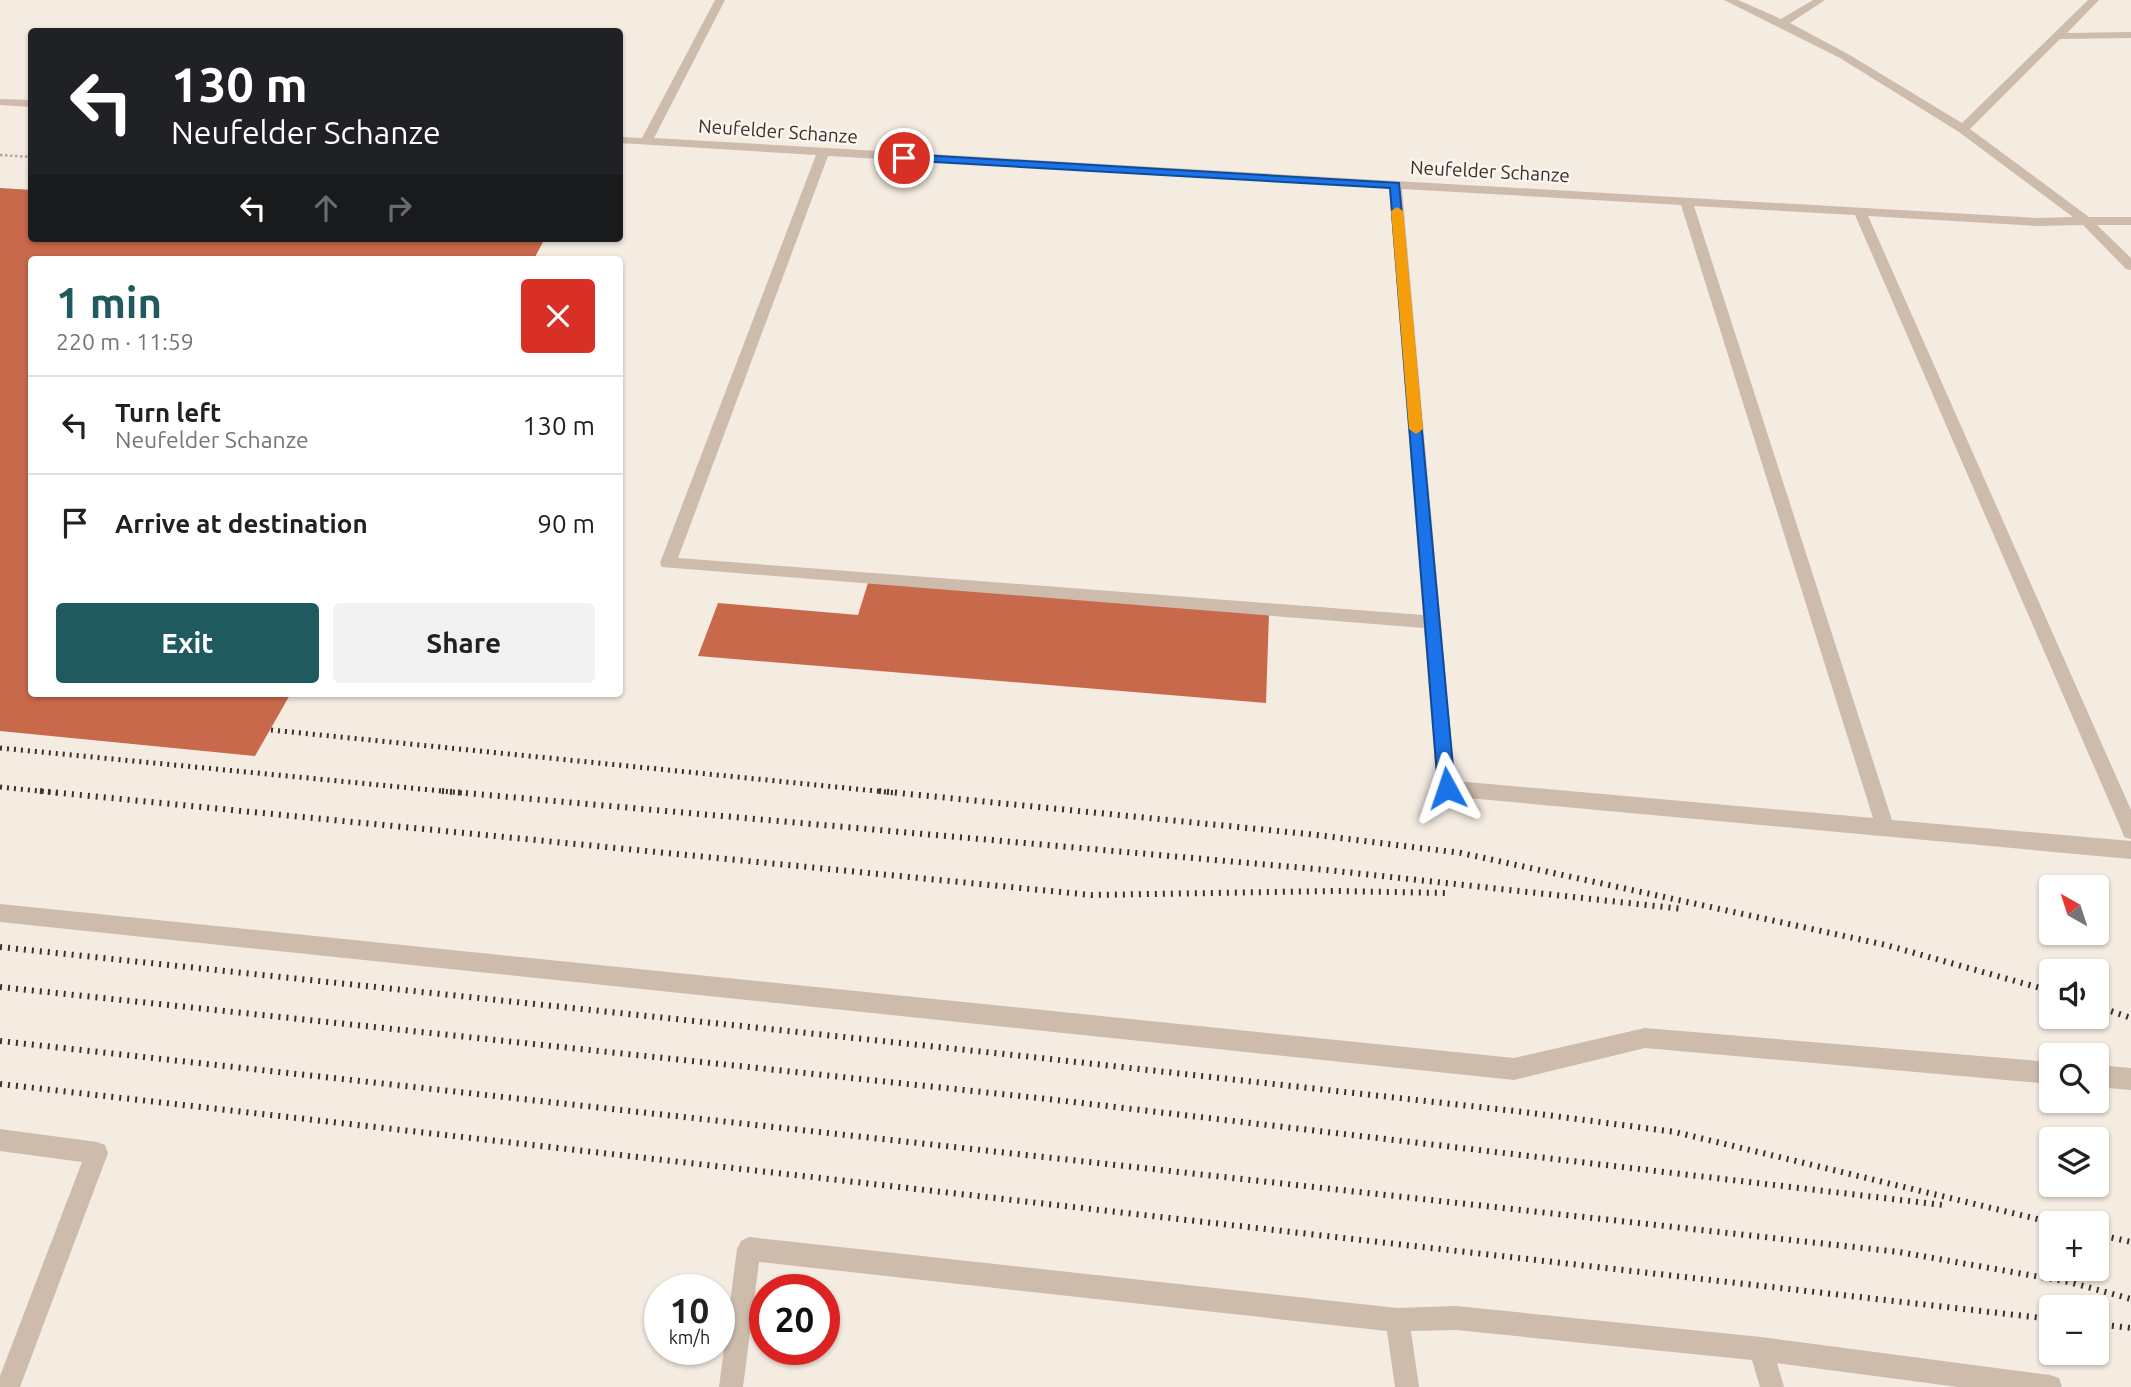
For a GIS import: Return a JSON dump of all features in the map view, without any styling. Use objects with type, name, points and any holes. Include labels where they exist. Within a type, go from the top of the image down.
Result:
[{"type":"lane","points":[[646,142],[720,0]]},
{"type":"lane","points":[[1728,0],[1782,23],[1843,55],[1963,129],[2086,221],[2131,266]]},
{"type":"lane","points":[[1782,23],[1820,0]]},
{"type":"lane","points":[[1963,129],[2094,0]]},
{"type":"lane","points":[[2057,36],[2131,35]]},
{"type":"lane","points":[[0,102],[28,104]]},
{"type":"lane","name":"Neufelder Schanze","points":[[623,140],[2037,222],[2131,220]]},
{"type":"lane","points":[[823,153],[668,562],[1433,622]]},
{"type":"lane","points":[[1395,185],[1447,788],[2131,850]]},
{"type":"lane","points":[[1686,201],[1885,828]]},
{"type":"lane","points":[[1859,211],[2131,831]]},
{"type":"lane","points":[[0,913],[1514,1069],[1645,1038],[2039,1072]]},
{"type":"lane","points":[[2109,1077],[2131,1079]]},
{"type":"lane","points":[[0,1140],[97,1153],[8,1387]]},
{"type":"lane","points":[[731,1387],[749,1249],[1397,1320],[1456,1318],[1761,1349],[2050,1387]]},
{"type":"lane","points":[[1397,1320],[1407,1387]]},
{"type":"lane","points":[[1761,1349],[1772,1387]]},
{"type":"path","points":[[0,155],[28,157]]},
{"type":"building","points":[[0,188],[28,190],[28,242],[543,242],[536,256],[28,256],[28,697],[289,697],[255,756],[0,731]]},
{"type":"building","points":[[868,583],[1269,613],[1266,703],[698,656],[718,603],[858,615]]},
{"type":"railway","points":[[271,730],[896,793]]},
{"type":"railway","points":[[0,748],[462,793]]},
{"type":"railway","points":[[0,787],[58,793]]},
{"type":"railway","points":[[40,791],[1091,895],[1334,891],[1447,893]]},
{"type":"railway","points":[[442,791],[1327,870],[1683,909]]},
{"type":"railway","points":[[879,791],[1308,834],[1461,853],[1886,945],[2039,988]]},
{"type":"railway","points":[[0,947],[1032,1057],[1524,1112],[1675,1132],[2039,1219]]},
{"type":"railway","points":[[0,987],[1048,1099],[1943,1205]]},
{"type":"railway","points":[[2109,1010],[2131,1018]]},
{"type":"railway","points":[[0,1041],[1899,1252],[2069,1282],[2131,1299]]},
{"type":"railway","points":[[0,1084],[2039,1318]]},
{"type":"railway","points":[[2109,1237],[2131,1242]]},
{"type":"railway","points":[[2109,1325],[2131,1328]]},
{"type":"slow traffic","points":[[1397,211],[1416,429]]},
{"type":"route","points":[[904,158],[1395,185],[1447,788]]}]
